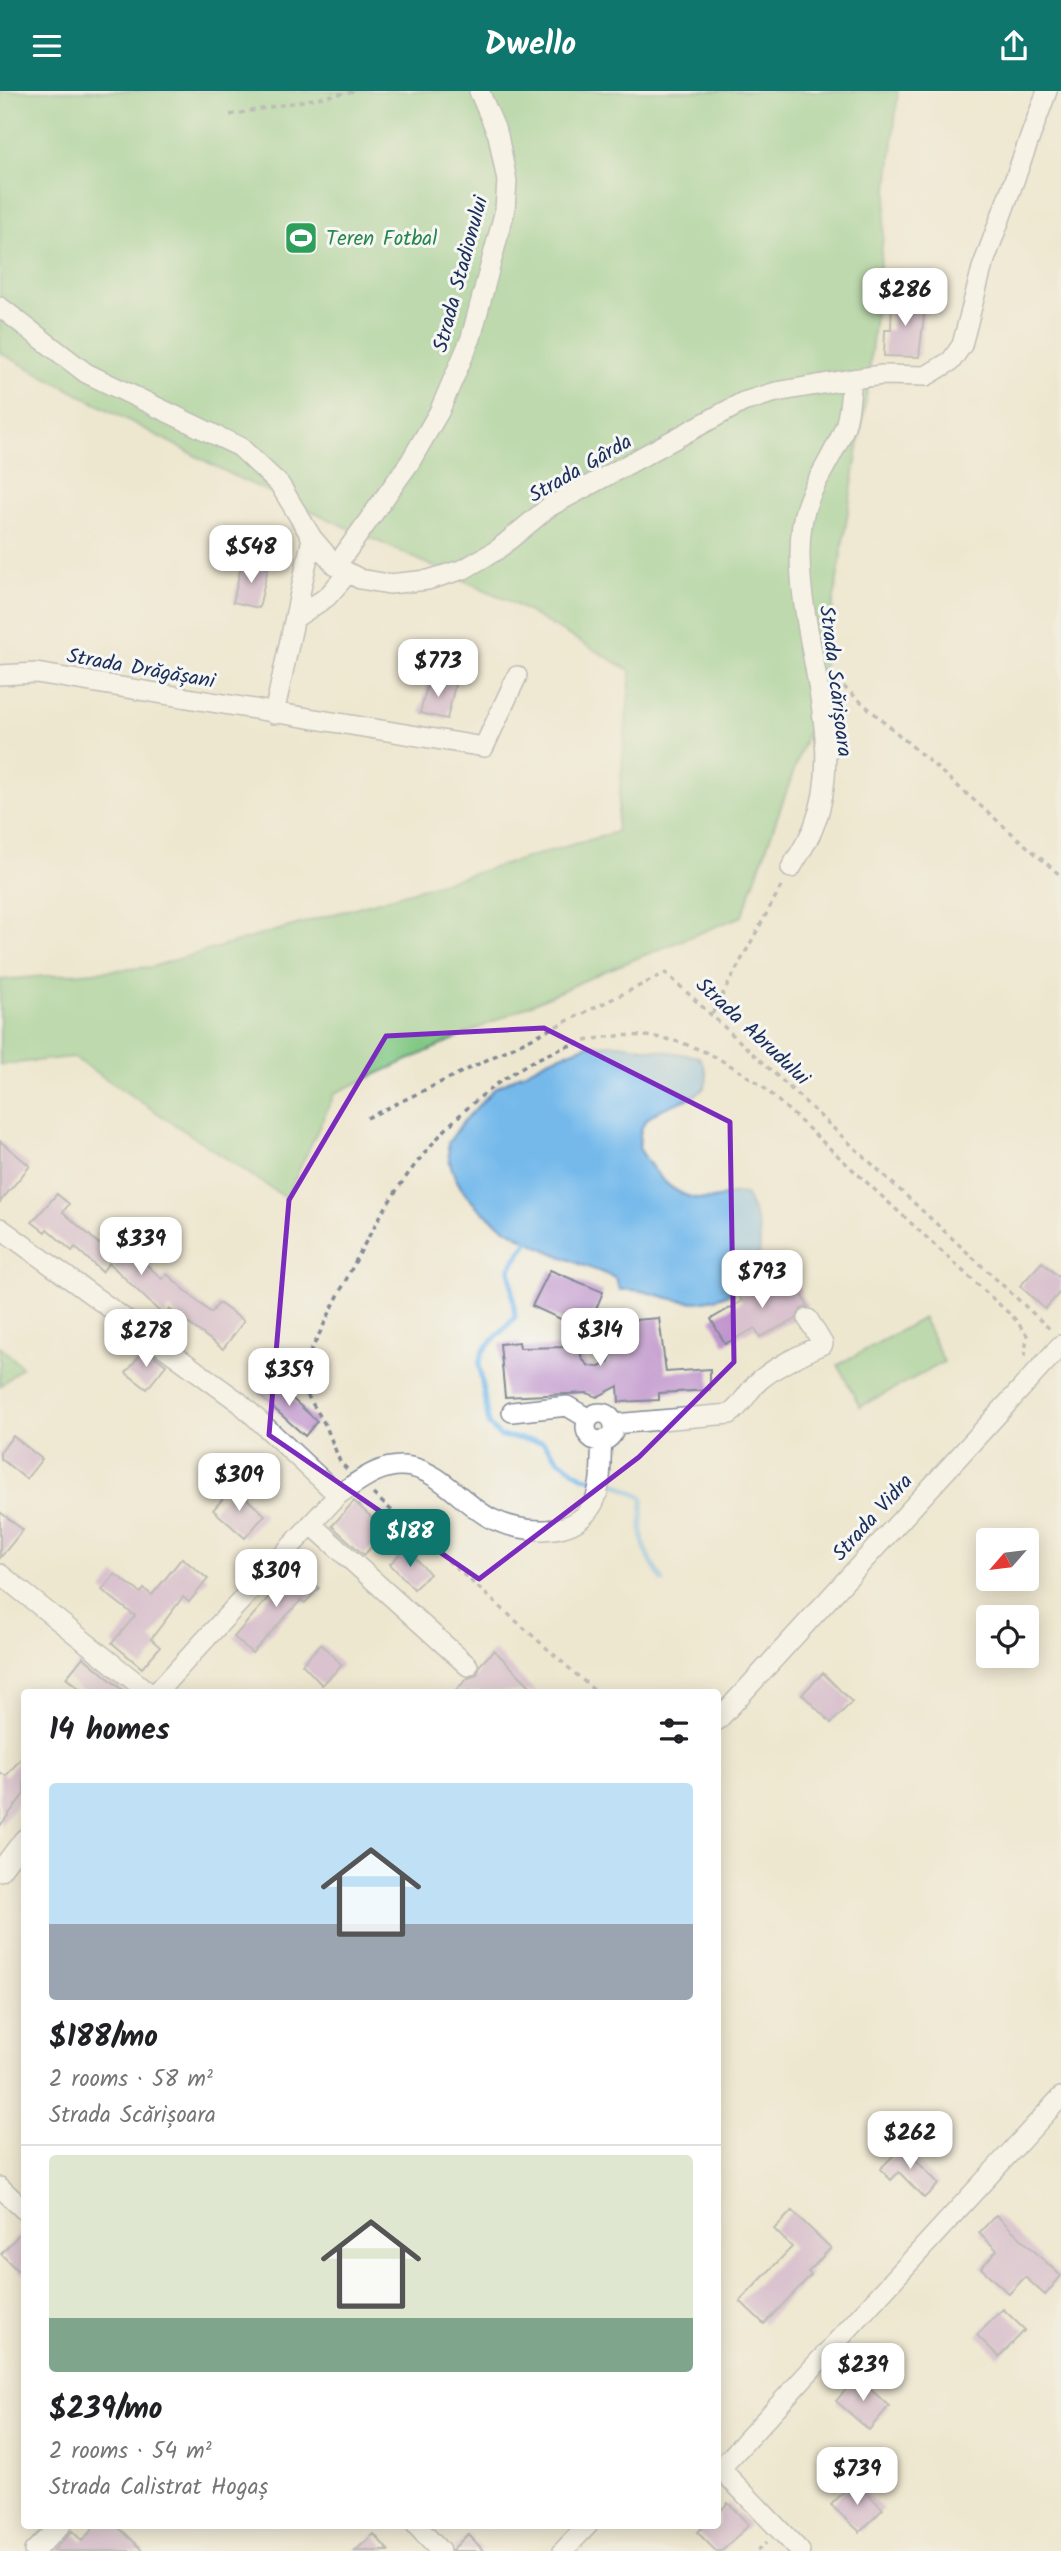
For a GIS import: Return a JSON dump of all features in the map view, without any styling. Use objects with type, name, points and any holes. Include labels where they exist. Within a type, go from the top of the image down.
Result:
[{"type":"street","name":"Strada Stadionului","points":[[342,569],[427,432],[471,338],[505,210],[507,181],[498,135],[479,91]]},
{"type":"street","name":"Strada Gârda","points":[[342,569],[389,584],[428,580],[464,569],[497,550],[550,507],[743,402],[776,392],[852,379],[882,375],[926,376],[951,361],[962,345],[982,268],[1047,91]]},
{"type":"street","points":[[0,307],[86,373],[240,447],[280,485],[312,538],[342,569],[327,597],[295,618]]},
{"type":"street","name":"Strada Scărișoara","points":[[791,868],[815,825],[823,792],[825,744],[815,663],[803,613],[802,522],[813,489],[846,423],[852,379]]},
{"type":"street","points":[[274,715],[312,538]]},
{"type":"street","name":"Strada Drăgășani","points":[[0,675],[36,673],[274,715],[484,747],[517,676]]},
{"type":"street","points":[[0,1228],[239,1402],[338,1495]]},
{"type":"street","points":[[614,1424],[730,1414],[757,1383],[778,1367],[823,1344],[808,1318]]},
{"type":"street","name":"Strada Vidra","points":[[721,1717],[1061,1345]]},
{"type":"street","points":[[512,1412],[567,1406],[589,1419]]},
{"type":"street","points":[[596,1413],[606,1414],[614,1424],[612,1434],[601,1440],[594,1439],[587,1433],[589,1419],[596,1413]]},
{"type":"street","points":[[160,1689],[338,1495],[378,1470],[410,1466],[435,1479],[491,1518],[526,1531],[558,1529],[579,1519],[593,1506],[599,1481],[601,1440]]},
{"type":"street","points":[[311,1524],[468,1666]]},
{"type":"street","points":[[0,1574],[144,1689]]},
{"type":"street","points":[[0,1871],[21,1843]]},
{"type":"street","points":[[721,2466],[1061,2097]]},
{"type":"street","points":[[0,2187],[21,2207]]},
{"type":"street","points":[[721,2470],[800,2551]]},
{"type":"street","points":[[34,2551],[57,2529]]},
{"type":"street","points":[[420,2529],[440,2551]]},
{"type":"street","points":[[563,2551],[584,2529]]},
{"type":"path","points":[[230,115],[354,91]]},
{"type":"path","points":[[815,663],[955,781],[1061,876]]},
{"type":"path","points":[[712,1014],[791,868]]},
{"type":"path","name":"Strada Abrudului","points":[[367,1118],[666,973],[1061,1339]]},
{"type":"path","points":[[593,1689],[340,1462],[326,1426],[303,1388],[302,1368],[401,1184],[468,1105],[501,1079],[586,1039],[621,1035],[666,1039],[718,1057],[761,1085],[1014,1318],[1027,1335],[1025,1357]]},
{"type":"highlighted area","points":[[544,1028],[730,1122],[734,1362],[639,1457],[479,1579],[269,1435],[289,1200],[386,1036]]},
{"type":"green space","points":[[0,91],[898,91],[867,392],[817,706],[742,916],[603,972],[335,1093],[286,1198],[73,1057],[0,1065],[0,980],[151,967],[616,832],[631,671],[507,600],[234,476],[0,353]]},
{"type":"green space","points":[[923,1318],[944,1362],[860,1407],[838,1365]]},
{"type":"green space","points":[[0,1346],[22,1367],[0,1386]]},
{"type":"water","points":[[619,1044],[699,1057],[706,1073],[706,1085],[699,1093],[651,1116],[641,1129],[639,1148],[660,1177],[678,1192],[700,1199],[745,1194],[760,1239],[756,1267],[737,1289],[721,1297],[689,1302],[637,1290],[620,1290],[615,1278],[537,1245],[509,1231],[485,1214],[465,1194],[452,1170],[448,1143],[463,1122],[495,1088],[548,1060],[588,1045]]},
{"type":"building","points":[[892,298],[926,299],[919,357],[884,356],[885,330],[891,330]]},
{"type":"building","points":[[242,562],[268,568],[259,608],[233,602]]},
{"type":"building","points":[[429,678],[455,685],[447,719],[420,713]]},
{"type":"building","points":[[0,1141],[30,1166],[0,1202]]},
{"type":"building","points":[[57,1194],[69,1204],[63,1212],[106,1250],[110,1245],[122,1256],[129,1248],[162,1279],[167,1274],[211,1313],[219,1303],[244,1321],[223,1349],[169,1309],[164,1316],[109,1263],[102,1272],[75,1247],[72,1251],[47,1229],[45,1232],[32,1222]]},
{"type":"building","points":[[1042,1262],[1061,1279],[1061,1291],[1045,1309],[1020,1286]]},
{"type":"building","points":[[550,1270],[603,1292],[587,1331],[532,1306]]},
{"type":"building","points":[[793,1275],[808,1307],[801,1309],[796,1319],[760,1337],[755,1328],[725,1344],[711,1319],[742,1301],[738,1294],[771,1278],[776,1285]]},
{"type":"building","points":[[659,1318],[666,1372],[710,1369],[710,1390],[659,1393],[659,1400],[619,1402],[618,1386],[597,1397],[587,1393],[505,1397],[500,1344],[519,1342],[520,1348],[567,1347],[574,1327],[582,1359],[589,1366],[599,1367],[608,1363],[613,1351],[611,1322]]},
{"type":"building","points":[[145,1349],[166,1365],[147,1389],[126,1373]]},
{"type":"building","points":[[273,1381],[317,1421],[305,1436],[260,1396]]},
{"type":"building","points":[[13,1436],[42,1459],[26,1479],[0,1458],[0,1452]]},
{"type":"building","points":[[233,1487],[265,1515],[245,1538],[213,1510]]},
{"type":"building","points":[[354,1501],[386,1531],[364,1555],[332,1526]]},
{"type":"building","points":[[0,1512],[23,1530],[0,1558]]},
{"type":"building","points":[[406,1548],[430,1574],[414,1589],[390,1564]]},
{"type":"building","points":[[182,1558],[208,1579],[189,1602],[183,1597],[151,1639],[160,1647],[142,1668],[112,1643],[135,1616],[102,1590],[115,1574],[141,1593],[144,1589],[152,1595]]},
{"type":"building","points":[[295,1567],[319,1588],[305,1603],[301,1600],[252,1653],[234,1637]]},
{"type":"building","points":[[321,1644],[342,1665],[322,1685],[302,1664]]},
{"type":"building","points":[[494,1650],[533,1689],[457,1689],[468,1678],[477,1675],[480,1665]]},
{"type":"building","points":[[83,1657],[121,1689],[80,1689],[66,1678]]},
{"type":"building","points":[[823,1673],[852,1702],[831,1723],[802,1694]]},
{"type":"building","points":[[21,1758],[21,1798],[0,1826],[0,1772],[6,1776]]},
{"type":"building","points":[[905,2144],[916,2154],[913,2157],[939,2184],[924,2198],[899,2172],[891,2180],[880,2169]]},
{"type":"building","points":[[792,2211],[831,2248],[808,2272],[811,2275],[764,2324],[740,2301],[792,2247],[774,2229]]},
{"type":"building","points":[[996,2215],[1061,2276],[1045,2295],[1025,2277],[1009,2294],[981,2268],[997,2250],[979,2233]]},
{"type":"building","points":[[21,2232],[21,2274],[1,2254]]},
{"type":"building","points":[[1003,2309],[1025,2330],[999,2357],[977,2335]]},
{"type":"building","points":[[857,2377],[889,2406],[869,2430],[836,2401]]},
{"type":"building","points":[[854,2481],[883,2509],[860,2532],[831,2505]]},
{"type":"building","points":[[728,2503],[749,2525],[722,2551],[716,2551],[697,2532],[700,2529],[721,2529],[721,2510]]},
{"type":"building","points":[[92,2529],[120,2529],[144,2551],[53,2551],[72,2531],[82,2541]]},
{"type":"building","points":[[374,2534],[389,2551],[355,2551]]},
{"type":"building","points":[[468,2534],[484,2551],[452,2551],[452,2550]]},
{"type":"waterway","points":[[528,1241],[510,1268],[515,1317],[483,1351],[479,1364],[489,1425],[500,1436],[543,1442],[559,1460],[583,1477],[615,1483],[643,1498],[643,1542],[649,1559],[663,1581]]},
{"type":"place","name":"Teren Fotbal","points":[[301,238]]}]
